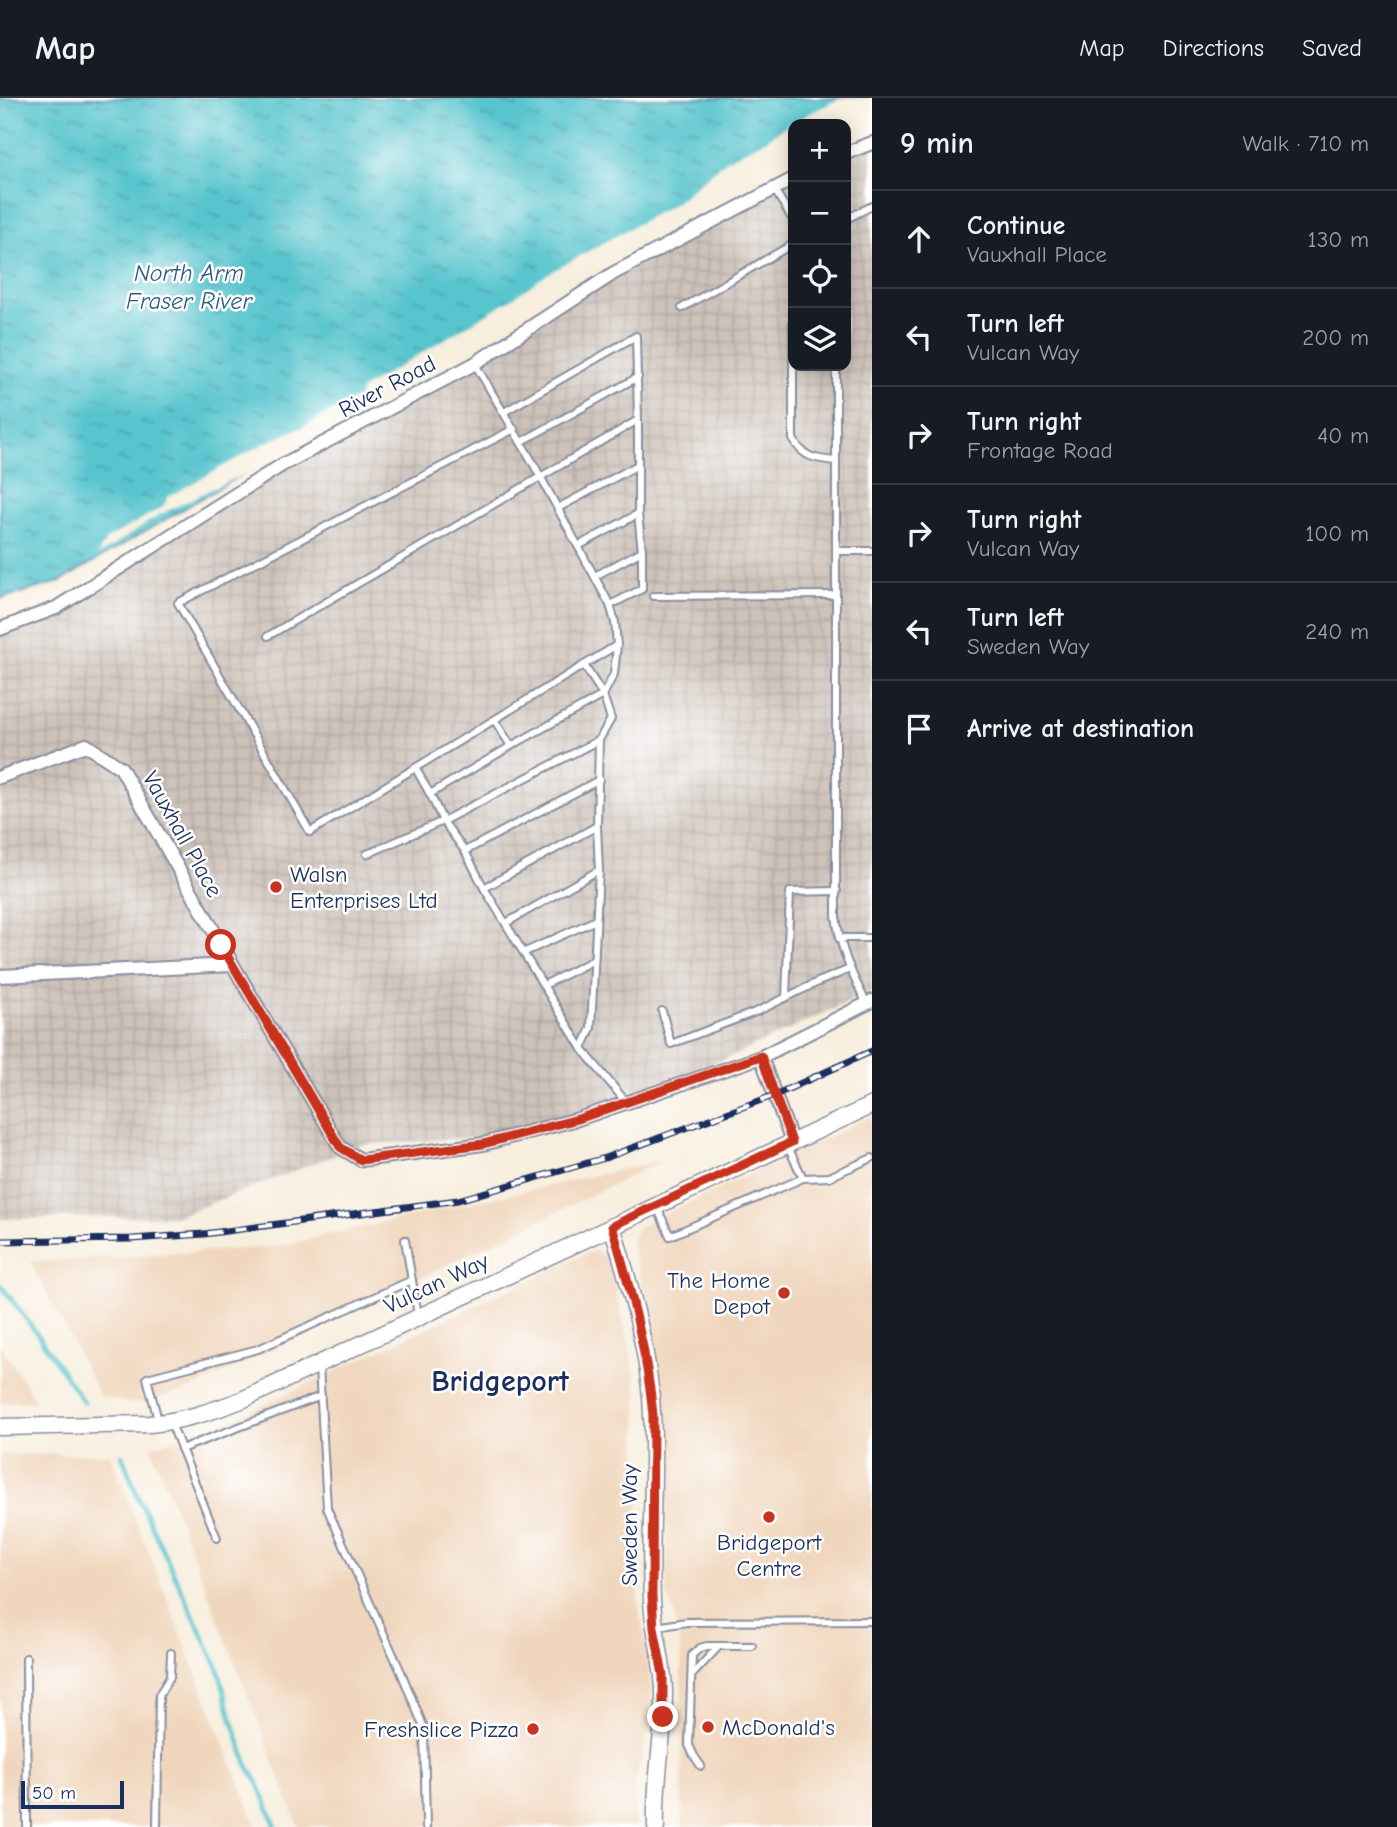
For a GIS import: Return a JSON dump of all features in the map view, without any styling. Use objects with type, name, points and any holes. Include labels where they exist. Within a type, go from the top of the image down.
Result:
[{"type":"street","points":[[851,151],[872,143]]},
{"type":"street","name":"River Road","points":[[0,629],[56,608],[282,465],[475,364],[614,273],[788,182]]},
{"type":"street","name":"Vauxhall Place","points":[[0,777],[86,745],[121,768],[340,1147],[361,1160],[483,1144],[578,1119],[626,1102]]},
{"type":"street","points":[[0,976],[232,964]]},
{"type":"street","points":[[626,1102],[761,1056],[869,1003]]},
{"type":"street","points":[[761,1056],[790,1143]]},
{"type":"street","name":"Vulcan Way","points":[[0,1427],[165,1423],[211,1412],[872,1105]]},
{"type":"street","name":"Sweden Way","points":[[612,1226],[642,1341],[653,1415],[652,1596],[664,1696],[655,1788],[656,1827]]},
{"type":"lane","points":[[775,189],[788,211]]},
{"type":"lane","points":[[851,216],[872,206]]},
{"type":"lane","points":[[682,308],[791,245]]},
{"type":"lane","points":[[793,245],[793,439],[800,451],[819,460],[836,461]]},
{"type":"lane","points":[[504,412],[636,336],[638,514],[642,589],[610,605]]},
{"type":"lane","points":[[430,794],[603,695],[614,674],[617,645],[610,605],[541,477],[475,364]]},
{"type":"lane","points":[[836,371],[835,595],[839,938],[850,969],[869,1003]]},
{"type":"lane","points":[[521,442],[638,377]]},
{"type":"lane","points":[[268,636],[638,420]]},
{"type":"lane","points":[[514,429],[178,603],[310,832],[617,645]]},
{"type":"lane","points":[[558,508],[638,465]]},
{"type":"lane","points":[[578,546],[638,514]]},
{"type":"lane","points":[[595,576],[642,551]]},
{"type":"lane","points":[[836,551],[872,551]]},
{"type":"lane","points":[[653,596],[835,595]]},
{"type":"lane","points":[[582,1049],[591,1028],[599,870],[599,740],[611,719],[603,695],[584,666]]},
{"type":"lane","points":[[495,721],[511,746]]},
{"type":"lane","points":[[367,854],[443,821],[599,740]]},
{"type":"lane","points":[[416,769],[443,821],[465,851],[484,888],[582,1049],[626,1102]]},
{"type":"lane","points":[[465,851],[598,780]]},
{"type":"lane","points":[[484,888],[597,826]]},
{"type":"lane","points":[[506,923],[599,870]]},
{"type":"lane","points":[[786,997],[790,892],[837,891]]},
{"type":"lane","points":[[525,952],[596,920]]},
{"type":"lane","points":[[839,938],[872,938]]},
{"type":"lane","points":[[544,985],[594,960]]},
{"type":"lane","points":[[662,1011],[671,1044],[758,1011],[850,969]]},
{"type":"lane","points":[[790,1143],[803,1178]]},
{"type":"lane","points":[[656,1206],[670,1236],[803,1178],[830,1177],[872,1158]]},
{"type":"lane","points":[[405,1240],[419,1317]]},
{"type":"lane","points":[[217,1538],[181,1449],[165,1423],[147,1378],[258,1349],[412,1280]]},
{"type":"lane","points":[[319,1364],[327,1508],[424,1728],[426,1827]]},
{"type":"lane","points":[[181,1449],[321,1396]]},
{"type":"lane","points":[[654,1628],[687,1622],[872,1621]]},
{"type":"lane","points":[[701,1766],[690,1745],[691,1659],[696,1651],[707,1646],[752,1646]]},
{"type":"lane","points":[[691,1676],[719,1646]]},
{"type":"lane","points":[[157,1827],[159,1695],[170,1677],[171,1653]]},
{"type":"lane","points":[[26,1658],[27,1827]]},
{"type":"shaded area","points":[[872,143],[872,991],[732,1056],[635,1094],[557,1118],[480,1137],[361,1145],[178,1216],[0,1219],[0,629],[56,608],[282,465],[474,364],[559,308],[788,182],[788,371],[851,371],[851,151]]},
{"type":"shaded area","name":"Bridgeport Centre","points":[[872,1116],[872,1827],[682,1827],[681,1654],[673,1608],[666,1595],[667,1438],[648,1308],[631,1243],[633,1235],[640,1226]]},
{"type":"shaded area","points":[[664,1160],[186,1391],[134,1404],[100,1396],[31,1262],[273,1247]]},
{"type":"shaded area","points":[[596,1251],[604,1256],[610,1266],[631,1353],[637,1391],[638,1601],[651,1693],[649,1726],[635,1784],[635,1827],[299,1827],[151,1447],[240,1416]]},
{"type":"shaded area","points":[[0,1344],[36,1402],[0,1402]]},
{"type":"shaded area","points":[[0,1454],[110,1454],[257,1827],[0,1827]]},
{"type":"water","name":"North Arm Fraser River","points":[[0,98],[868,98],[807,119],[788,119],[788,127],[522,310],[59,582],[0,599]]},
{"type":"pier","points":[[841,98],[872,98],[841,119],[798,119]]},
{"type":"pier","points":[[788,124],[788,154],[695,214],[591,271],[259,468],[159,515],[97,556],[107,539],[163,507],[168,497],[267,442],[299,429],[358,397],[362,389],[513,298],[544,276],[675,203],[728,159],[766,140]]},
{"type":"waterway","points":[[0,1284],[84,1403]]},
{"type":"waterway","points":[[122,1455],[137,1495],[218,1668],[247,1764],[276,1827]]},
{"type":"railway","points":[[0,1241],[132,1239],[204,1234],[458,1200],[605,1158],[775,1095],[872,1051]]},
{"type":"place","name":"Walsn Enterprises Ltd","points":[[276,887]]},
{"type":"place","name":"The Home Depot","points":[[784,1293]]},
{"type":"place","name":"Bridgeport Centre","points":[[769,1517]]},
{"type":"place","name":"McDonald's","points":[[708,1727]]},
{"type":"place","name":"Freshslice Pizza","points":[[533,1729]]},
{"type":"district","name":"Bridgeport","points":[[500,1381]]},
{"type":"route","points":[[221,945],[340,1147],[361,1160],[483,1144],[578,1119],[761,1056],[792,1142],[612,1226],[642,1341],[653,1415],[652,1596],[654,1628],[663,1675],[663,1717]]}]
